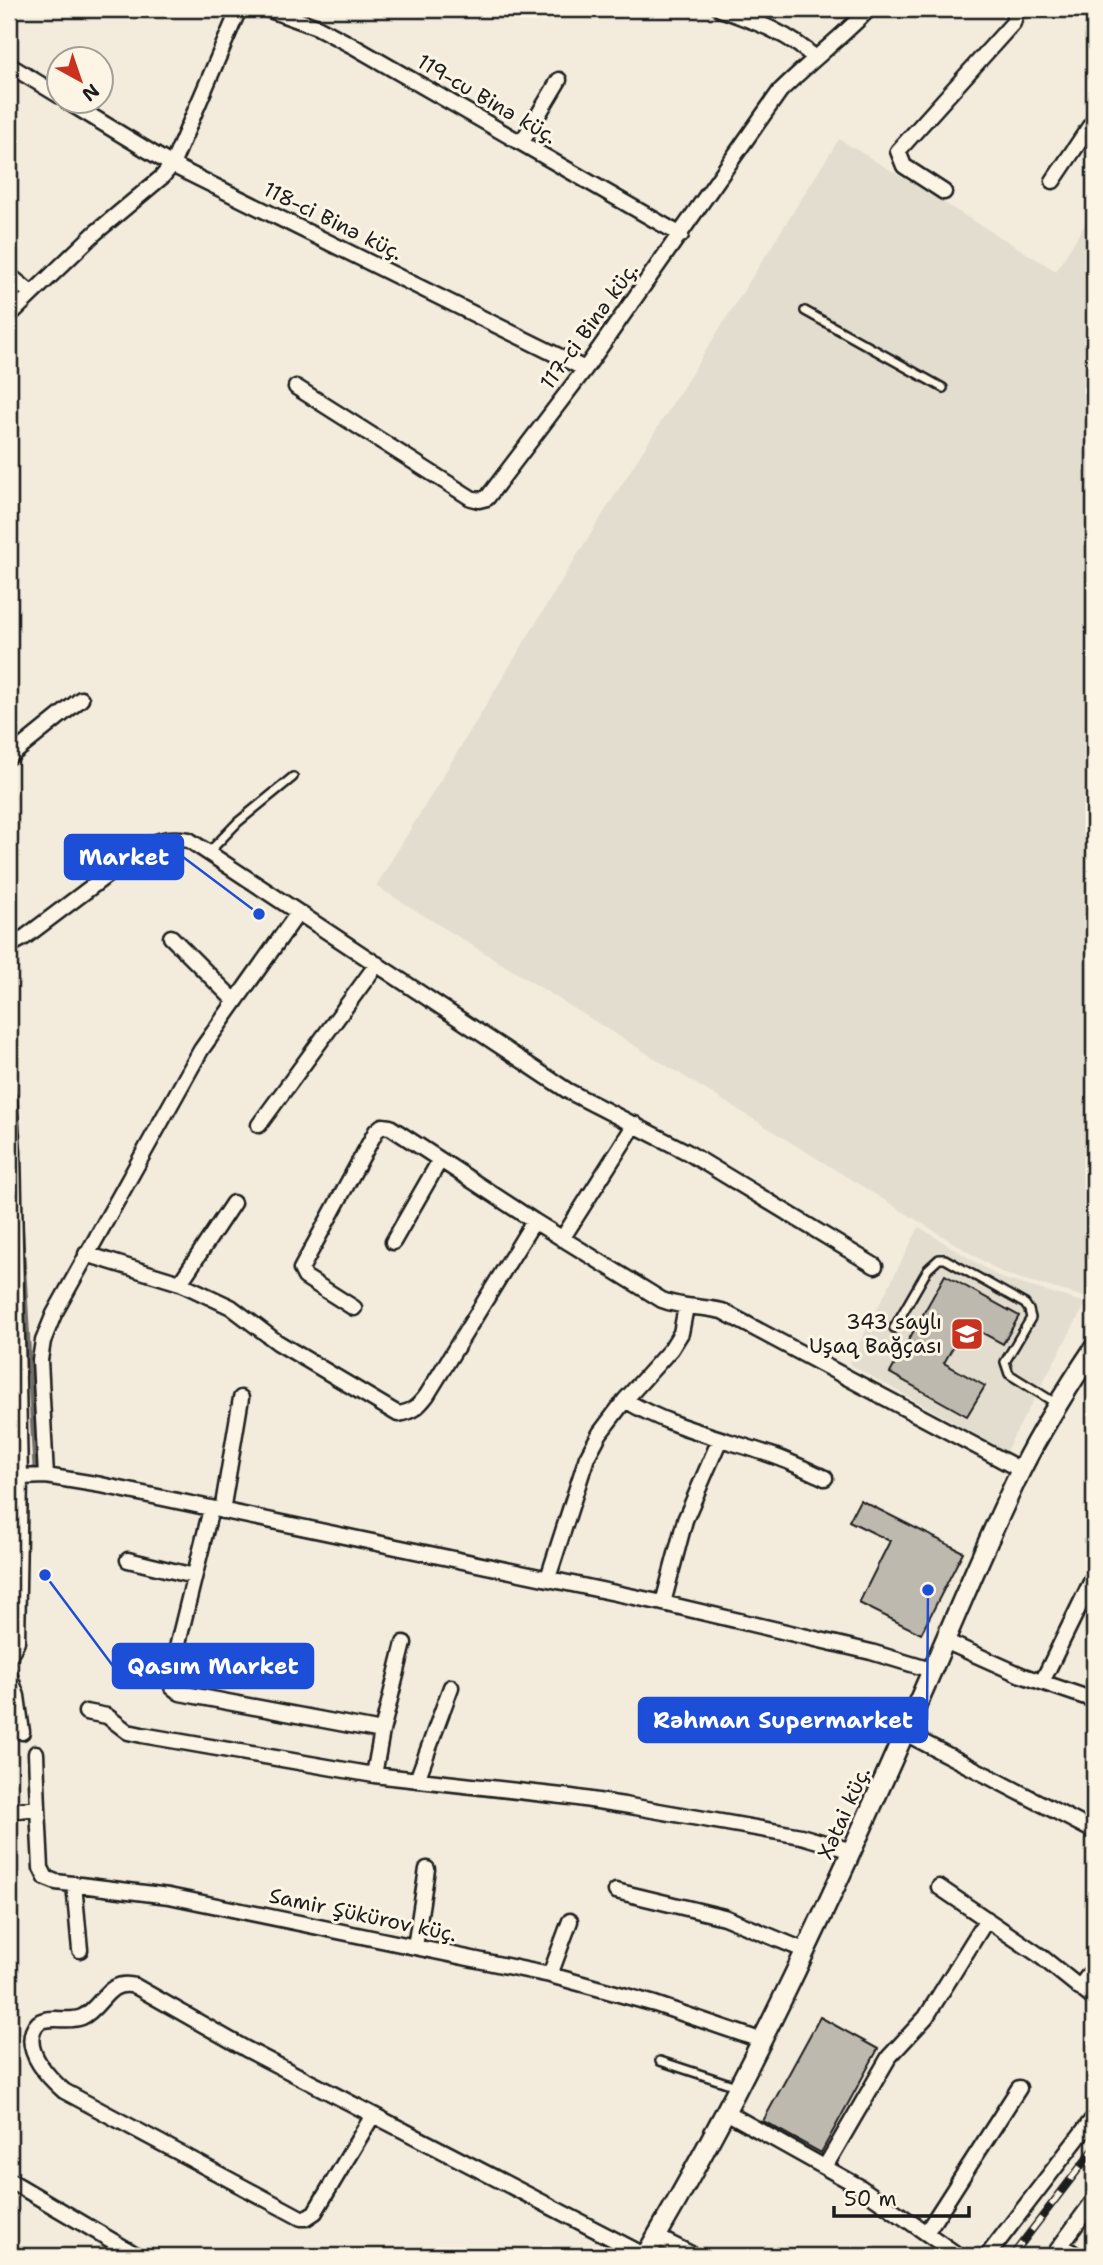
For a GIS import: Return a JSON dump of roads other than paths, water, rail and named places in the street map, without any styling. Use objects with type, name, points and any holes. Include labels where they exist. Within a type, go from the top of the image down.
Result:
[{"type":"street","points":[[9,316],[31,292],[123,208],[162,177],[172,165],[239,9]]},
{"type":"street","name":"119-cu Binə küç.","points":[[267,9],[317,27],[341,39],[681,236]]},
{"type":"street","points":[[720,9],[785,34],[815,58]]},
{"type":"street","name":"117-ci Binə küç.","points":[[296,387],[471,498],[486,498],[495,490],[585,369],[681,236],[780,91],[845,34],[869,9]]},
{"type":"street","points":[[944,192],[904,166],[898,151],[1013,23],[1015,16],[1012,9]]},
{"type":"street","points":[[9,65],[46,87]]},
{"type":"street","points":[[522,142],[559,80]]},
{"type":"street","name":"118-ci Binə küç.","points":[[91,116],[172,165],[585,369]]},
{"type":"street","points":[[1053,181],[1094,120]]},
{"type":"street","points":[[9,275],[31,292]]},
{"type":"street","points":[[9,757],[81,699]]},
{"type":"street","points":[[9,946],[25,937],[144,848],[161,839],[174,837],[189,840],[568,1091],[687,1152],[875,1266]]},
{"type":"street","points":[[46,1476],[40,1360],[43,1340],[54,1314],[178,1087],[298,913]]},
{"type":"street","points":[[171,937],[235,1001]]},
{"type":"street","points":[[259,1125],[377,964]]},
{"type":"street","points":[[9,1100],[14,1372],[20,1477],[14,1512],[17,1641],[9,1657]]},
{"type":"street","points":[[562,1239],[635,1124]]},
{"type":"street","points":[[354,1308],[305,1277],[301,1269],[376,1131],[383,1126],[390,1127],[562,1239],[662,1300],[686,1307],[722,1311],[1021,1470]]},
{"type":"street","points":[[393,1242],[440,1160]]},
{"type":"street","points":[[180,1283],[233,1203]]},
{"type":"street","points":[[86,1254],[180,1283],[232,1307],[277,1342],[398,1414],[418,1408],[534,1221]]},
{"type":"street","points":[[548,1578],[587,1457],[600,1433],[625,1400],[671,1349],[681,1333],[686,1307]]},
{"type":"street","name":"Xətai küç.","points":[[646,2256],[740,2087],[806,1951],[1021,1470],[1094,1348]]},
{"type":"street","points":[[241,1398],[217,1510],[194,1576],[170,1676],[173,1687],[180,1693],[382,1731]]},
{"type":"street","points":[[625,1400],[648,1413],[774,1455],[825,1478]]},
{"type":"street","points":[[663,1603],[685,1520],[720,1439]]},
{"type":"street","points":[[20,1477],[46,1476],[101,1485],[548,1578],[870,1652],[931,1670]]},
{"type":"street","points":[[128,1560],[194,1576]]},
{"type":"street","points":[[1042,1682],[1094,1576]]},
{"type":"street","points":[[945,1641],[1042,1682],[1094,1700]]},
{"type":"street","points":[[374,1775],[404,1643]]},
{"type":"street","points":[[9,1674],[17,1696],[22,1732]]},
{"type":"street","points":[[417,1780],[451,1687]]},
{"type":"street","points":[[86,1712],[107,1716],[128,1732],[374,1775],[624,1805],[802,1836],[852,1851]]},
{"type":"street","points":[[905,1733],[1094,1831]]},
{"type":"street","points":[[9,1811],[38,1808],[36,1753]]},
{"type":"street","name":"Samir Şükürov küç.","points":[[38,1808],[41,1868],[46,1878],[169,1896],[550,1975],[655,2004],[763,2041]]},
{"type":"street","points":[[415,1947],[427,1869]]},
{"type":"street","points":[[74,1884],[80,1950]]},
{"type":"street","points":[[939,1887],[1039,1955],[1094,1999]]},
{"type":"street","points":[[616,1891],[724,1917],[806,1951]]},
{"type":"street","points":[[825,2167],[889,2057],[926,2017],[987,1919]]},
{"type":"street","points":[[550,1975],[570,1920]]},
{"type":"street","points":[[1080,1988],[1094,1968]]},
{"type":"street","points":[[373,2115],[315,2211],[306,2218],[301,2218],[64,2091],[46,2074],[37,2057],[31,2042],[33,2031],[38,2023],[44,2020],[83,2016],[116,1987],[125,1984],[135,1986],[246,2049],[646,2256]]},
{"type":"street","points":[[926,2233],[1019,2088]]},
{"type":"street","points":[[726,2112],[860,2187],[960,2256]]},
{"type":"street","points":[[987,2256],[1094,2117]]},
{"type":"street","points":[[9,2180],[135,2256]]},
{"type":"street","points":[[1077,2256],[1057,2250],[1094,2200]]},
{"type":"street","points":[[657,2237],[695,2256]]},
{"type":"lane","points":[[805,311],[943,388]]},
{"type":"lane","points":[[209,852],[238,822],[293,777]]},
{"type":"lane","points":[[894,1328],[928,1269],[939,1259],[945,1259],[1025,1304],[1031,1318],[1005,1362],[1005,1368],[1009,1374],[1058,1405]]},
{"type":"lane","points":[[660,2061],[740,2087]]},
{"type":"waterway","points":[[9,996],[15,1101]]},
{"type":"waterway","points":[[21,1220],[35,1467]]},
{"type":"railway","points":[[1012,2256],[1094,2149]]},
{"type":"place","name":"Market","points":[[259,914]]},
{"type":"place","name":"343 saylı Uşaq Bağçası","points":[[967,1334]]},
{"type":"place","name":"Qasım Market","points":[[45,1575]]},
{"type":"place","name":"Rəhman Supermarket","points":[[928,1590]]}]
